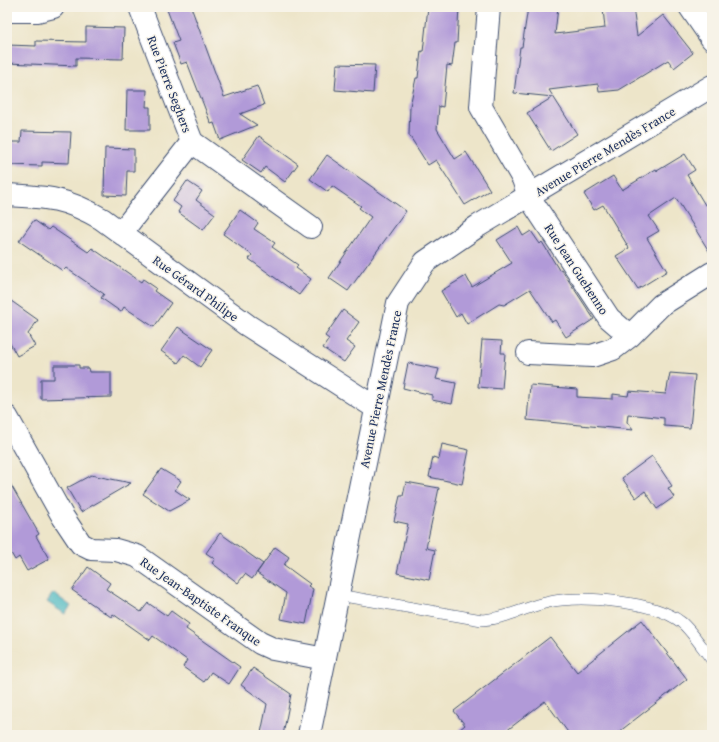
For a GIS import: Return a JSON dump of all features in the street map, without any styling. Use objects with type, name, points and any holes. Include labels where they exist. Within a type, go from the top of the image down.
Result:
[{"type":"street","points":[[7,11],[37,12],[53,7]]},
{"type":"street","name":"Rue Pierre Seghers","points":[[121,233],[192,142],[140,7]]},
{"type":"street","name":"Rue Jean Guehenno","points":[[489,7],[481,107],[523,179],[529,197],[609,318],[630,336]]},
{"type":"street","points":[[690,7],[712,39]]},
{"type":"street","name":"Avenue Pierre Mendès France","points":[[309,735],[398,303],[425,262],[478,226],[529,197],[712,86]]},
{"type":"street","points":[[192,142],[311,227]]},
{"type":"street","name":"Rue Gérard Philipe","points":[[7,195],[62,200],[82,208],[121,233],[248,325],[376,408]]},
{"type":"street","points":[[528,353],[592,356],[614,349],[630,336],[661,305],[712,273]]},
{"type":"street","name":"Rue Jean-Baptiste Franque","points":[[7,417],[63,517],[81,544],[91,549],[116,550],[137,556],[260,644],[273,649],[325,659]]},
{"type":"lane","points":[[338,595],[482,620],[502,617],[549,602],[573,598],[638,604],[664,613],[682,622],[712,660]]},
{"type":"water","points":[[53,593],[71,606],[65,614],[47,602]]},
{"type":"building","points":[[166,7],[191,7],[224,97],[257,86],[264,105],[240,114],[257,125],[220,140],[214,123],[211,124],[187,62],[181,64],[173,43],[179,41]]},
{"type":"building","points":[[428,7],[459,7],[457,43],[455,43],[452,66],[447,65],[443,107],[439,106],[437,129],[455,159],[466,152],[490,190],[465,205],[436,160],[428,165],[409,135],[410,106],[416,78],[418,78],[421,51],[423,52]]},
{"type":"building","points":[[528,7],[558,7],[555,34],[605,28],[603,9],[633,7],[637,36],[663,15],[693,53],[674,68],[668,60],[619,90],[599,92],[598,84],[549,90],[577,134],[551,151],[527,113],[553,97],[514,93],[520,47],[522,47]]},
{"type":"building","points":[[86,27],[124,28],[123,59],[76,58],[76,66],[7,63],[7,45],[36,46],[36,41],[86,42]]},
{"type":"building","points":[[337,64],[375,65],[373,93],[335,90]]},
{"type":"building","points":[[127,90],[147,90],[146,107],[150,107],[150,130],[126,130]]},
{"type":"building","points":[[22,131],[71,132],[69,163],[42,162],[42,166],[7,165],[7,142],[21,142]]},
{"type":"building","points":[[259,136],[298,164],[285,182],[265,167],[261,173],[242,160]]},
{"type":"building","points":[[105,148],[134,149],[134,171],[127,171],[126,196],[104,195]]},
{"type":"building","points":[[685,154],[695,170],[687,175],[705,205],[712,201],[712,256],[676,198],[649,216],[659,231],[647,238],[667,271],[638,289],[616,256],[629,248],[603,205],[594,210],[584,194],[613,176],[622,190],[656,169],[657,171]]},
{"type":"building","points":[[327,155],[406,211],[348,291],[329,278],[371,217],[359,208],[361,206],[332,186],[328,192],[310,179]]},
{"type":"building","points":[[187,181],[202,191],[196,200],[215,214],[203,230],[178,212],[181,207],[173,201]]},
{"type":"building","points":[[240,210],[258,223],[254,229],[275,243],[272,247],[298,265],[296,268],[311,279],[299,295],[249,259],[252,255],[223,234]]},
{"type":"building","points":[[34,220],[48,230],[51,227],[88,252],[92,248],[141,282],[143,279],[156,288],[154,291],[171,303],[154,327],[124,307],[121,312],[101,298],[104,294],[66,268],[63,271],[19,241]]},
{"type":"building","points":[[518,227],[523,236],[531,231],[540,244],[542,242],[559,270],[561,269],[594,319],[566,337],[555,320],[552,322],[530,289],[504,305],[499,304],[467,324],[461,313],[456,317],[441,291],[466,276],[472,287],[512,263],[497,240]]},
{"type":"building","points":[[7,298],[38,320],[28,334],[35,346],[17,356],[7,338]]},
{"type":"building","points":[[343,310],[359,322],[346,341],[355,347],[344,362],[323,348],[329,339],[325,336]]},
{"type":"building","points":[[178,327],[212,350],[200,367],[184,355],[178,363],[161,351]]},
{"type":"building","points":[[482,340],[502,341],[501,353],[505,353],[502,389],[478,387]]},
{"type":"building","points":[[408,363],[439,369],[436,379],[456,383],[452,404],[432,400],[432,395],[403,388]]},
{"type":"building","points":[[54,365],[79,365],[79,368],[88,368],[89,372],[111,372],[111,397],[41,399],[41,379],[54,379]]},
{"type":"building","points":[[670,373],[695,375],[690,428],[664,426],[664,418],[628,414],[627,422],[633,430],[527,420],[530,385],[577,389],[577,397],[613,399],[613,394],[628,396],[629,391],[666,394]]},
{"type":"building","points":[[442,444],[469,450],[462,484],[429,477],[433,457],[439,459]]},
{"type":"building","points":[[652,456],[672,486],[668,488],[674,497],[657,509],[645,491],[636,498],[622,478]]},
{"type":"building","points":[[161,469],[181,481],[175,490],[190,500],[169,511],[143,494]]},
{"type":"building","points":[[91,475],[131,483],[81,512],[67,488]]},
{"type":"building","points":[[7,478],[39,534],[36,536],[49,559],[27,571],[19,557],[15,560],[7,546]]},
{"type":"building","points":[[406,482],[439,488],[426,548],[435,550],[429,580],[397,573],[408,524],[394,521],[400,496],[403,496]]},
{"type":"building","points":[[220,533],[263,564],[252,579],[245,574],[238,583],[212,563],[215,559],[206,553]]},
{"type":"building","points":[[275,547],[289,557],[284,565],[310,584],[308,586],[313,589],[306,624],[281,619],[286,593],[257,573]]},
{"type":"building","points":[[88,567],[110,583],[106,589],[141,612],[148,603],[167,616],[171,611],[189,624],[186,629],[240,667],[229,684],[211,672],[204,682],[183,667],[187,660],[153,636],[150,640],[113,614],[111,617],[72,590]]},
{"type":"building","points":[[642,620],[687,679],[615,735],[570,735],[545,701],[501,735],[453,735],[465,725],[454,711],[550,637],[577,672]]},
{"type":"building","points":[[253,668],[291,694],[283,735],[261,733],[267,704],[241,685]]}]
